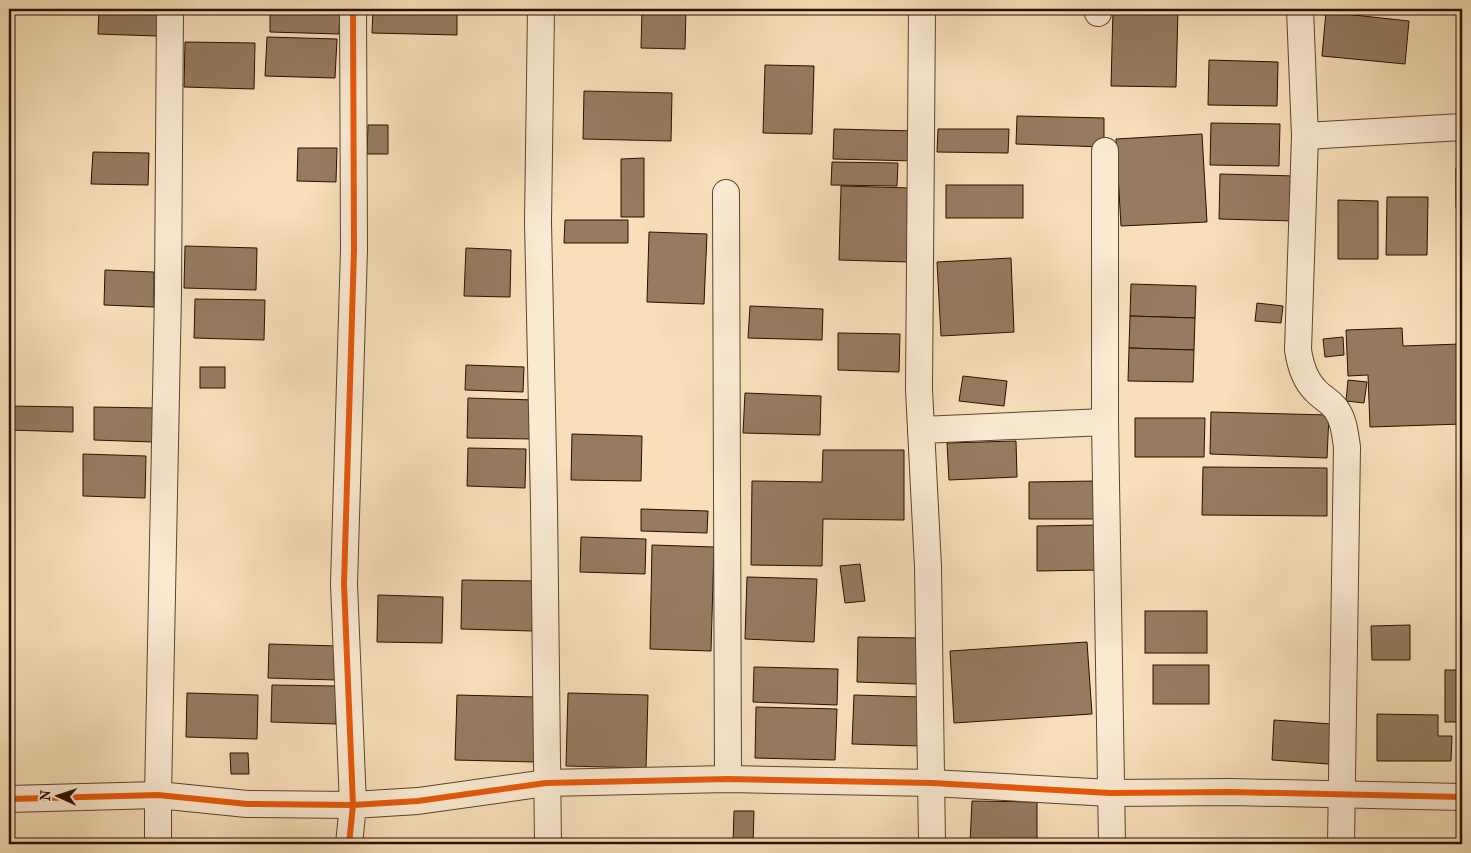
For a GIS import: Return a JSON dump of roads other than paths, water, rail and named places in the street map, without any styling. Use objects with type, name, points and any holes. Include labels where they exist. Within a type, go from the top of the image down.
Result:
[{"type":"street","points":[[158,844],[168,303],[170,9]]},
{"type":"street","points":[[349,844],[352,805],[344,584],[354,249],[353,9]]},
{"type":"street","points":[[541,9],[538,222],[548,844]]},
{"type":"street","points":[[922,9],[919,389],[928,567],[932,844]]},
{"type":"street","points":[[1300,9],[1305,136],[1298,350],[1309,382],[1335,408],[1341,417],[1347,447],[1341,844]]},
{"type":"street","points":[[1305,136],[1462,127]]},
{"type":"street","points":[[1105,152],[1105,422],[1112,844]]},
{"type":"street","points":[[726,193],[728,779]]},
{"type":"street","points":[[920,430],[1105,422]]},
{"type":"street","points":[[9,799],[158,796],[247,804],[352,805],[418,801],[546,783],[728,779],[932,783],[1110,793],[1231,792],[1462,797]]}]
